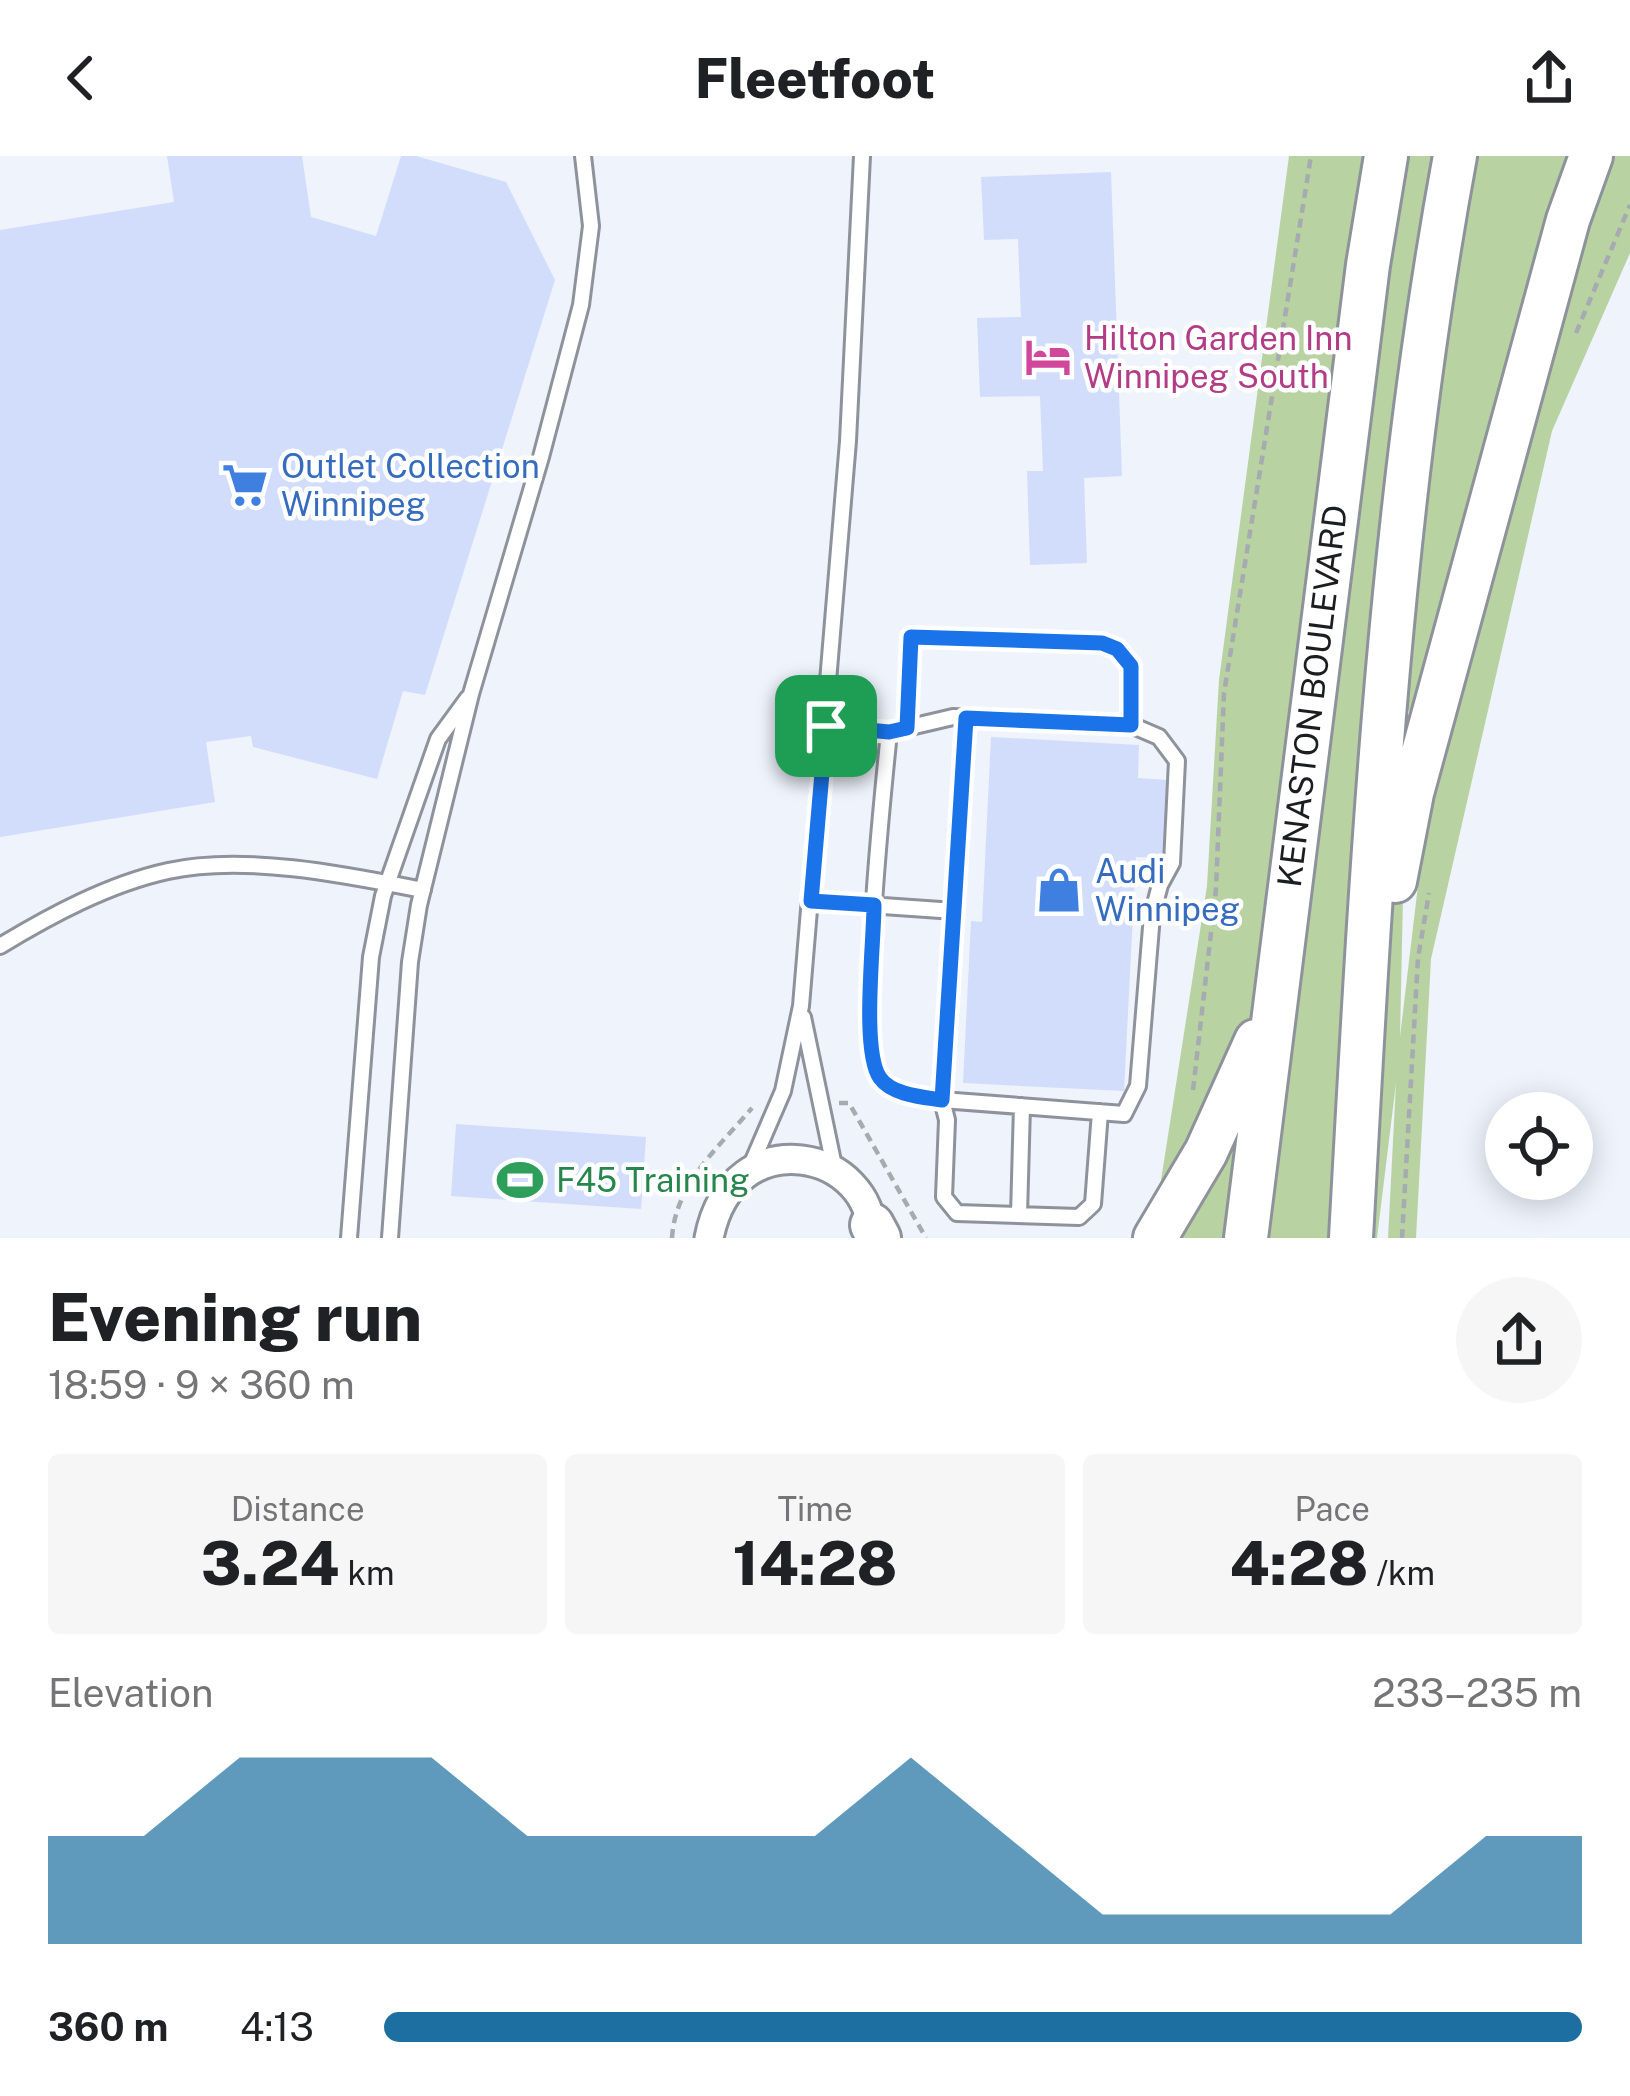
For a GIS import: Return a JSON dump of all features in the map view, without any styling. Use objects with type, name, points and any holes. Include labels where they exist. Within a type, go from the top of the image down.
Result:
[{"type":"main road","name":"KENASTON BOULEVARD","points":[[1246,1238],[1368,265],[1386,156]]},
{"type":"main road","name":"KENASTON BOULEVARD","points":[[1351,1238],[1397,556],[1429,295],[1455,156]]},
{"type":"main road","points":[[1361,1059],[1412,793],[1568,220],[1591,156]]},
{"type":"main road","points":[[1155,1238],[1206,1152],[1274,1002]]},
{"type":"street","points":[[710,1238],[721,1199],[748,1170],[774,1160],[801,1159],[836,1173],[856,1194],[874,1234]]},
{"type":"lane","points":[[390,1238],[410,962],[471,694],[580,305],[591,226],[583,156]]},
{"type":"lane","points":[[748,1170],[783,1090],[801,1006],[848,441],[862,156]]},
{"type":"lane","points":[[907,728],[911,637],[1102,643],[1117,649],[1131,666],[1131,725]]},
{"type":"lane","points":[[349,1238],[371,957],[388,884],[438,739],[471,694]]},
{"type":"lane","points":[[826,726],[889,732],[966,718],[1131,725],[1159,737],[1177,761],[1172,863],[1152,915],[1138,1086],[1124,1114],[942,1100],[900,1092],[880,1079],[870,1050],[874,905],[889,732]]},
{"type":"lane","points":[[966,718],[942,1100],[947,1120],[944,1197],[957,1213],[1079,1217],[1093,1204],[1100,1112]]},
{"type":"lane","points":[[0,946],[91,897],[170,870],[253,866],[423,890]]},
{"type":"lane","points":[[811,901],[955,911]]},
{"type":"lane","points":[[801,1006],[836,1173]]},
{"type":"lane","points":[[1019,1215],[1022,1106]]},
{"type":"path","points":[[1191,1102],[1216,889],[1224,693],[1311,156]]},
{"type":"path","points":[[1576,332],[1630,205]]},
{"type":"path","points":[[1402,1238],[1418,958],[1430,890]]},
{"type":"path","points":[[672,1238],[691,1178],[755,1103]]},
{"type":"path","points":[[849,1103],[926,1238]]},
{"type":"green space","points":[[1289,156],[1630,156],[1630,253],[1552,431],[1431,959],[1416,1238],[1388,1238],[1396,1083],[1377,1238],[1152,1238],[1207,886],[1219,680]],"holes":[[[1407,709],[1418,716],[1428,801],[1400,1037]]]},
{"type":"building","name":"Outlet Collection Winnipeg","points":[[167,156],[302,156],[311,217],[376,236],[401,156],[416,156],[506,182],[555,280],[425,695],[403,691],[377,779],[253,747],[251,736],[206,742],[215,802],[0,837],[0,230],[174,202]]},
{"type":"building","name":"Hilton Garden Inn Winnipeg South","points":[[1111,172],[1122,476],[1084,478],[1087,563],[1030,565],[1027,471],[1043,471],[1040,396],[980,397],[977,318],[1021,317],[1018,239],[984,240],[981,177]]},
{"type":"building","name":"Audi Winnipeg","points":[[991,737],[1139,745],[1138,778],[1168,780],[1164,858],[1136,857],[1124,1091],[963,1083],[971,921],[982,922]]},
{"type":"building","points":[[456,1124],[646,1137],[641,1209],[451,1196]]},
{"type":"place","name":"Hilton Garden Inn Winnipeg South","points":[[1048,357]]},
{"type":"place","name":"Outlet Collection Winnipeg","points":[[245,485]]},
{"type":"place","name":"Audi Winnipeg","points":[[1059,890]]},
{"type":"place","name":"F45 Training","points":[[520,1180]]},
{"type":"route","points":[[911,637],[1102,643],[1117,649],[1131,666],[1131,725],[966,718],[942,1100],[900,1092],[880,1079],[870,1050],[874,905],[811,901],[826,726],[889,732],[907,728],[911,637]]}]
